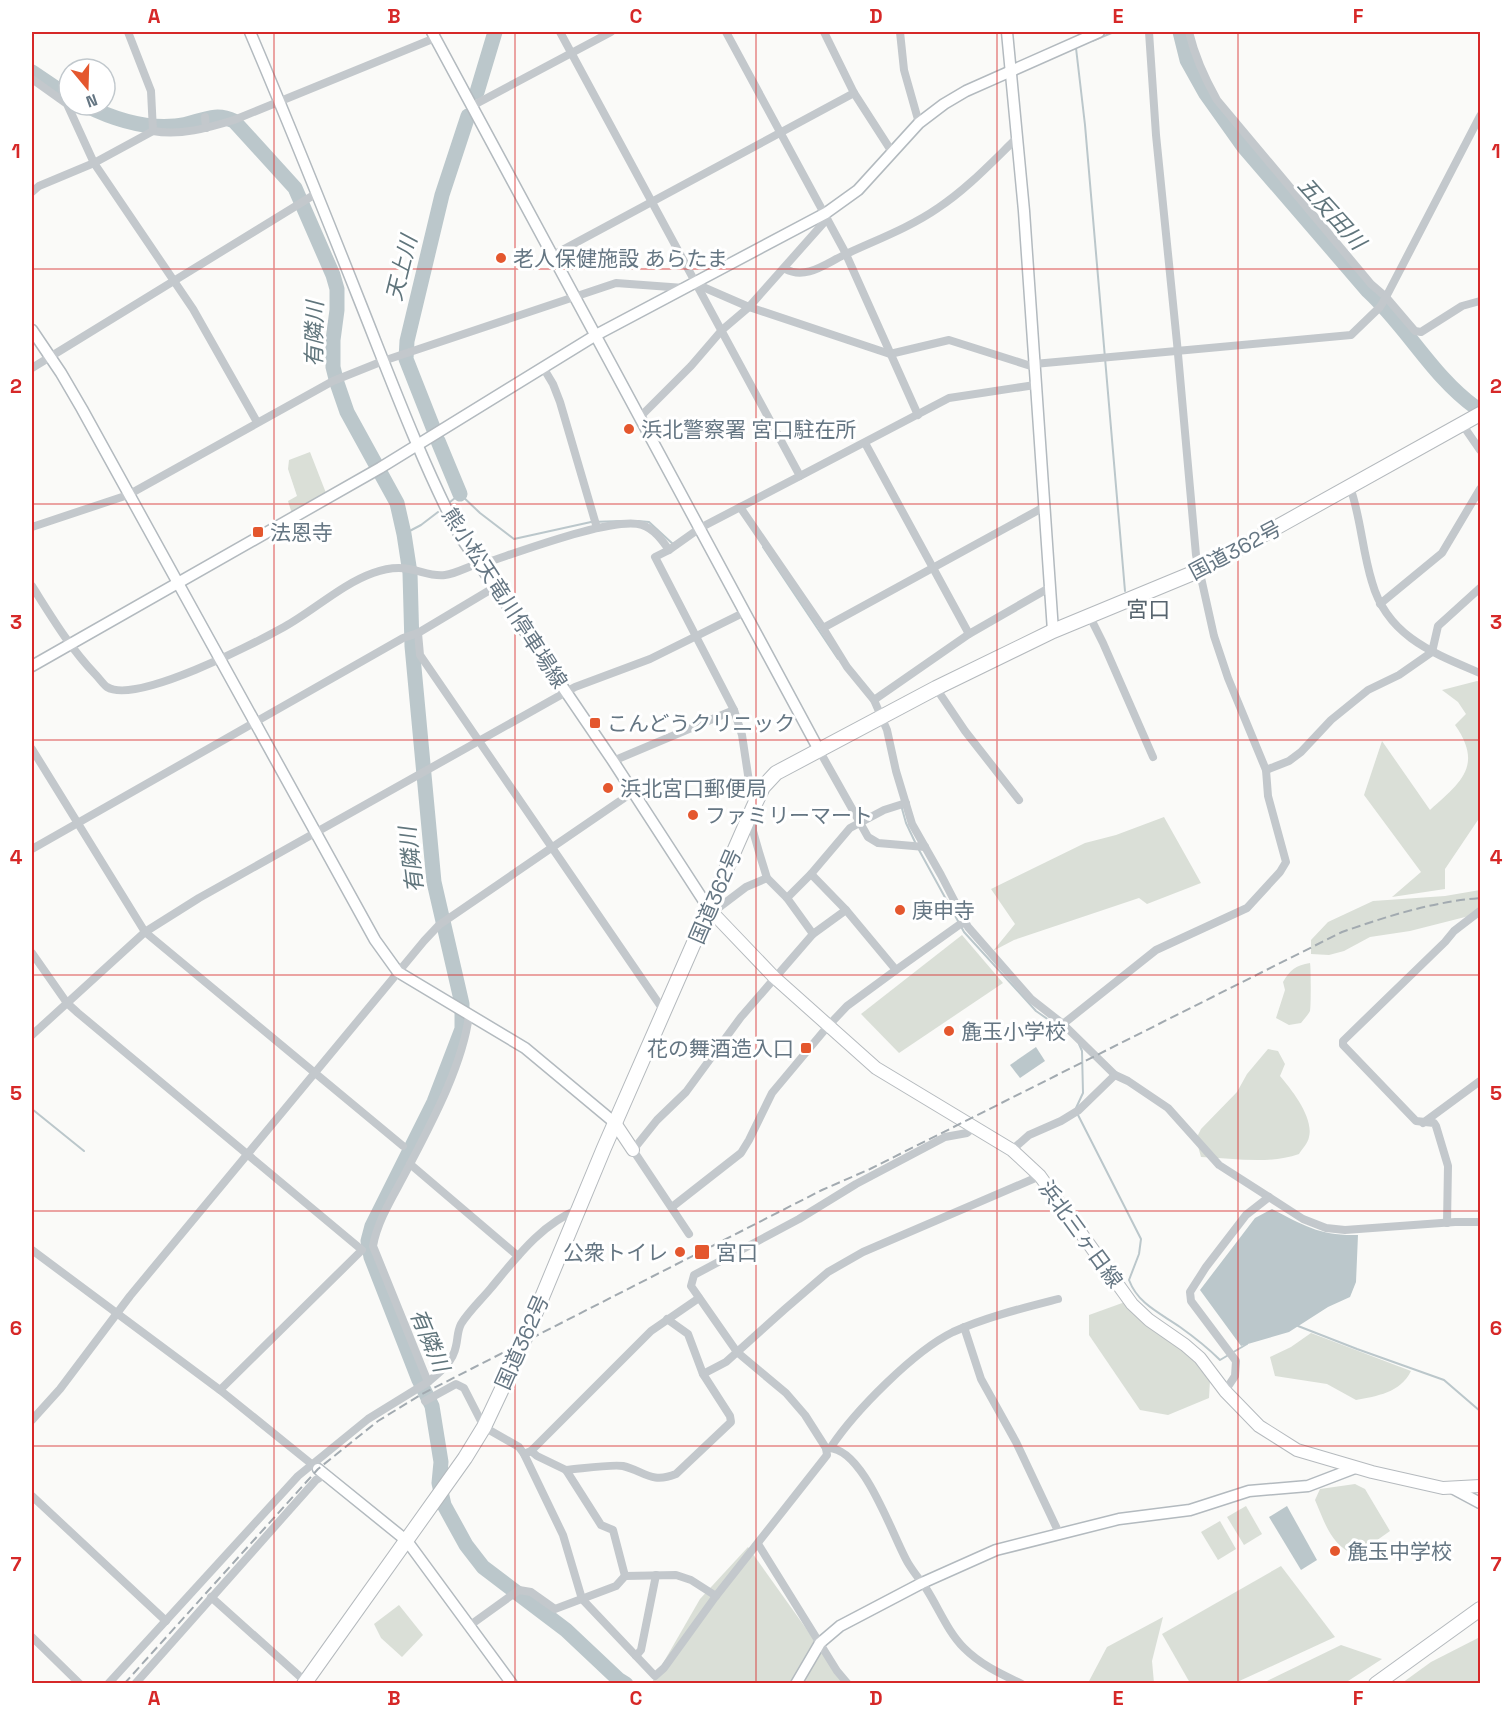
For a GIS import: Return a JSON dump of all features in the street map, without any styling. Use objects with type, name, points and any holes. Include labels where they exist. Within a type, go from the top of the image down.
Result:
[{"type":"highway","name":"国道362号","points":[[306,1683],[407,1541],[484,1427],[518,1355],[664,1011],[711,911],[753,808],[764,787],[776,773],[936,688],[1053,631],[1198,571],[1480,414]]},
{"type":"highway","points":[[1376,1683],[1480,1609]]},
{"type":"main road","name":"浜北三ヶ日線","points":[[711,911],[774,977],[876,1068],[1012,1150],[1040,1176],[1132,1304],[1149,1320],[1200,1358],[1225,1391],[1259,1426],[1297,1450],[1355,1468],[1443,1488],[1480,1486]]},
{"type":"main road","points":[[615,1123],[633,1150]]},
{"type":"street","points":[[128,32],[147,78],[151,95],[153,131]]},
{"type":"street","name":"熊小松天竜川停車場線","points":[[250,32],[280,102],[313,196],[418,445],[460,536],[613,761],[711,911]]},
{"type":"street","points":[[560,32],[651,202],[690,286],[722,330],[800,476]]},
{"type":"street","points":[[472,106],[611,32]]},
{"type":"street","points":[[726,32],[846,254],[918,415]]},
{"type":"street","points":[[824,32],[854,93],[892,152]]},
{"type":"street","points":[[900,32],[904,70],[919,123]]},
{"type":"street","points":[[1007,32],[1017,138],[1053,631]]},
{"type":"street","points":[[32,666],[378,469],[596,335],[825,217],[858,190],[919,123],[944,104],[966,91],[1099,32]]},
{"type":"street","points":[[1063,1024],[1156,950],[1247,908],[1280,872],[1286,862],[1268,795],[1266,770],[1228,678],[1214,636],[1198,571],[1155,135],[1149,32]]},
{"type":"street","points":[[1189,32],[1203,75],[1217,100],[1371,284],[1415,331],[1421,332],[1462,306],[1480,301]]},
{"type":"street","points":[[32,192],[39,186],[94,163],[153,131],[166,133],[230,121],[280,102],[433,35],[859,823],[873,841],[925,847]]},
{"type":"street","points":[[32,79],[67,104],[94,163],[192,309],[257,422]]},
{"type":"street","points":[[553,255],[854,93]]},
{"type":"street","points":[[32,527],[128,495],[337,380],[383,361],[616,283],[690,286],[890,354],[949,339],[1034,366],[1178,350],[1350,335],[1380,307],[1386,298],[1480,116]]},
{"type":"street","points":[[785,269],[792,273],[814,271],[846,254],[885,238],[939,207],[1017,138]]},
{"type":"street","points":[[32,368],[313,196]]},
{"type":"street","points":[[640,417],[691,366],[722,330],[749,307],[785,269],[825,217]]},
{"type":"street","points":[[32,330],[82,409],[177,585],[375,940],[398,972],[525,1048],[615,1123]]},
{"type":"street","points":[[544,369],[560,402],[597,528]]},
{"type":"street","points":[[813,934],[787,898],[767,878],[753,831],[753,808],[742,735],[734,710],[656,557],[700,528],[949,398],[1035,385]]},
{"type":"street","points":[[1462,424],[1480,450]]},
{"type":"street","points":[[865,443],[931,568],[969,634]]},
{"type":"street","points":[[1350,487],[1356,504],[1371,580],[1380,604],[1400,629],[1418,644],[1480,673]]},
{"type":"street","points":[[1380,604],[1442,553],[1480,489]]},
{"type":"street","points":[[740,507],[847,667],[874,700],[882,717],[912,824],[963,924],[1031,999],[1063,1024],[1115,1075],[1168,1108],[1183,1122],[1219,1165],[1304,1219],[1326,1228],[1345,1230],[1480,1222]]},
{"type":"street","points":[[823,628],[1044,507]]},
{"type":"street","points":[[32,585],[70,645],[107,687],[118,691],[130,691],[182,675],[219,660],[285,627],[373,573],[390,569],[409,569],[447,575],[479,562],[488,562],[597,528],[622,524],[642,525],[660,537],[669,550]]},
{"type":"street","points":[[32,849],[495,587]]},
{"type":"street","points":[[874,700],[969,634],[1049,588]]},
{"type":"street","points":[[1266,770],[1288,761],[1301,752],[1331,720],[1368,690],[1399,675],[1432,652],[1438,626],[1480,588]]},
{"type":"street","points":[[32,1035],[145,932],[199,898],[575,687],[650,659],[745,612]]},
{"type":"street","points":[[1089,615],[1153,757]]},
{"type":"street","points":[[417,633],[420,655],[664,1011]]},
{"type":"street","points":[[936,688],[965,731],[1019,800]]},
{"type":"street","points":[[613,761],[734,710]]},
{"type":"street","points":[[32,749],[145,932],[403,1146]]},
{"type":"street","points":[[32,1420],[60,1389],[117,1314],[247,1154],[398,972],[442,923],[633,792]]},
{"type":"street","points":[[787,898],[850,828],[884,810],[906,803]]},
{"type":"street","points":[[811,874],[846,910],[896,970]]},
{"type":"street","points":[[711,911],[746,887],[767,878]]},
{"type":"street","points":[[689,1234],[633,1150],[657,1120],[686,1092],[741,1017],[774,977],[813,934],[846,910]]},
{"type":"street","points":[[1447,1223],[1448,1166],[1436,1126],[1434,1123],[1416,1121],[1343,1045],[1343,1041],[1454,931],[1480,910]]},
{"type":"street","points":[[672,1206],[741,1153],[772,1093],[847,1006],[963,924]]},
{"type":"street","points":[[32,953],[67,1003],[247,1154],[367,1248],[428,1382]]},
{"type":"street","points":[[220,1390],[367,1248],[445,1090],[466,1039],[466,1013]]},
{"type":"street","points":[[1012,1150],[1029,1135],[1076,1113],[1115,1075]]},
{"type":"street","points":[[1423,1123],[1480,1080]]},
{"type":"street","points":[[974,1127],[967,1133],[945,1137],[799,1219],[702,1269],[694,1275],[691,1286],[737,1352],[786,1393],[829,1448],[844,1453],[859,1467],[908,1563],[965,1649],[991,1670],[1022,1683]]},
{"type":"street","points":[[410,1164],[518,1256]]},
{"type":"street","points":[[703,1374],[726,1362],[784,1309],[841,1263],[1040,1176]]},
{"type":"street","points":[[1225,1391],[1235,1376],[1237,1367],[1234,1358],[1191,1301],[1190,1292],[1246,1215],[1269,1197]]},
{"type":"street","points":[[108,1683],[166,1621],[368,1419],[428,1382],[445,1367],[452,1357],[461,1324],[518,1256],[546,1229],[579,1209]]},
{"type":"street","points":[[32,1250],[220,1390],[407,1541],[512,1683]]},
{"type":"street","points":[[528,1453],[651,1330],[699,1298]]},
{"type":"street","points":[[528,1453],[563,1535],[582,1599],[655,1676],[664,1668],[716,1596],[827,1455],[829,1448],[843,1429],[903,1368],[933,1344],[964,1327],[1058,1299]]},
{"type":"street","points":[[425,1401],[460,1384],[484,1427],[528,1453],[566,1470],[622,1466],[648,1477],[669,1477],[676,1474],[731,1422],[730,1416],[703,1374],[688,1334],[667,1319]]},
{"type":"street","points":[[964,1327],[981,1379],[1016,1442],[1059,1533]]},
{"type":"street","points":[[796,1683],[820,1644],[847,1622],[922,1583],[996,1550],[1129,1517],[1190,1510],[1249,1491],[1308,1486],[1355,1468]]},
{"type":"street","points":[[135,1683],[316,1480],[318,1469]]},
{"type":"street","points":[[566,1470],[601,1525],[613,1530],[625,1576]]},
{"type":"street","points":[[1452,1488],[1480,1503]]},
{"type":"street","points":[[32,1496],[166,1621]]},
{"type":"street","points":[[758,1544],[837,1671],[848,1683]]},
{"type":"street","points":[[636,1656],[641,1650],[656,1575]]},
{"type":"street","points":[[469,1626],[519,1590],[531,1592],[555,1609],[615,1587],[625,1576],[676,1575],[691,1580],[716,1596]]},
{"type":"street","points":[[211,1597],[306,1683]]},
{"type":"street","points":[[32,1637],[80,1683]]},
{"type":"shaded area","points":[[310,452],[326,493],[292,514],[288,501],[297,496],[288,469],[289,460]]},
{"type":"shaded area","points":[[1480,682],[1480,817],[1445,869],[1445,889],[1392,897],[1421,872],[1364,795],[1382,741],[1430,810],[1459,782],[1468,763],[1468,752],[1455,725],[1466,714],[1458,702],[1442,690]]},
{"type":"shaded area","points":[[1164,817],[1201,883],[1147,904],[1139,898],[1014,940],[993,951],[1015,924],[991,889],[1085,843],[1116,835]]},
{"type":"shaded area","points":[[1480,890],[1480,915],[1410,931],[1370,937],[1344,951],[1329,955],[1311,954],[1311,940],[1328,922],[1373,901],[1445,896]]},
{"type":"shaded area","points":[[962,935],[1003,983],[899,1053],[861,1014]]},
{"type":"shaded area","points":[[1310,963],[1310,1011],[1301,1023],[1289,1025],[1276,1018],[1285,990],[1283,982],[1294,969]]},
{"type":"shaded area","points":[[1036,1047],[1045,1061],[1020,1078],[1010,1065]]},
{"type":"shaded area","points":[[1268,1049],[1278,1051],[1285,1064],[1280,1076],[1296,1096],[1305,1113],[1310,1129],[1306,1144],[1299,1154],[1275,1159],[1201,1157],[1196,1139],[1201,1129],[1237,1092],[1247,1074]]},
{"type":"shaded area","points":[[1272,1209],[1323,1232],[1358,1235],[1356,1282],[1350,1297],[1328,1307],[1289,1332],[1241,1346],[1200,1290],[1255,1218]]},
{"type":"shaded area","points":[[1125,1302],[1175,1338],[1210,1381],[1209,1398],[1168,1415],[1140,1410],[1089,1335],[1089,1315]]},
{"type":"shaded area","points":[[1311,1333],[1411,1371],[1394,1389],[1380,1395],[1356,1400],[1327,1384],[1275,1376],[1270,1357],[1291,1347]]},
{"type":"shaded area","points":[[1355,1484],[1365,1489],[1390,1531],[1356,1555],[1340,1546],[1335,1540],[1315,1500],[1320,1489]]},
{"type":"shaded area","points":[[1246,1506],[1262,1534],[1244,1545],[1227,1517]]},
{"type":"shaded area","points":[[1287,1506],[1317,1560],[1301,1570],[1269,1517]]},
{"type":"shaded area","points":[[1220,1521],[1236,1549],[1218,1560],[1201,1532]]},
{"type":"shaded area","points":[[748,1547],[845,1683],[651,1684],[700,1599]]},
{"type":"shaded area","points":[[1281,1566],[1335,1637],[1235,1683],[1190,1683],[1162,1634]]},
{"type":"shaded area","points":[[399,1605],[423,1635],[402,1657],[381,1638],[374,1624]]},
{"type":"shaded area","points":[[1163,1617],[1152,1661],[1154,1683],[1088,1683],[1107,1647]]},
{"type":"shaded area","points":[[1480,1637],[1480,1683],[1402,1683],[1431,1662]]},
{"type":"shaded area","points":[[1341,1645],[1382,1659],[1345,1683],[1263,1683]]},
{"type":"waterway","name":"天上川","points":[[477,92],[495,32]]},
{"type":"waterway","points":[[1092,41],[1114,32]]},
{"type":"waterway","name":"五反田川","points":[[1180,32],[1187,60],[1206,94],[1243,146],[1395,320],[1433,367],[1475,407]]},
{"type":"waterway","points":[[1076,48],[1085,125],[1125,591]]},
{"type":"waterway","name":"有隣川","points":[[32,72],[57,89]]},
{"type":"waterway","name":"天上川","points":[[434,430],[406,359],[407,341],[442,195],[468,116]]},
{"type":"waterway","name":"有隣川","points":[[112,117],[163,127],[183,125],[211,117],[234,121],[295,188],[333,275],[337,289],[333,340],[333,367],[337,383],[347,412],[397,503],[404,534],[410,573],[412,646],[434,882],[462,1004],[462,1029],[434,1102],[372,1226],[368,1241],[371,1257],[419,1380],[432,1406],[441,1462],[439,1483],[444,1505],[466,1545],[483,1567],[566,1630],[626,1684]]},
{"type":"waterway","name":"天上川","points":[[438,441],[460,494]]},
{"type":"waterway","points":[[450,502],[460,494],[514,539],[591,522],[621,521]]},
{"type":"waterway","points":[[404,534],[438,512]]},
{"type":"waterway","points":[[638,521],[649,522],[674,545]]},
{"type":"waterway","points":[[763,547],[838,659]]},
{"type":"waterway","points":[[901,805],[915,842]]},
{"type":"waterway","points":[[919,850],[964,932],[1036,1011],[1066,1032]]},
{"type":"waterway","points":[[1076,1108],[1083,1093],[1082,1051],[1079,1044]]},
{"type":"waterway","points":[[32,1109],[84,1151]]},
{"type":"waterway","points":[[1077,1113],[1141,1239],[1139,1254],[1129,1280],[1138,1296],[1220,1360],[1247,1344]]},
{"type":"waterway","points":[[1298,1326],[1444,1380],[1480,1411]]},
{"type":"railway","points":[[124,1684],[318,1469],[378,1421],[422,1394],[822,1190],[870,1169],[1342,932],[1410,911],[1480,898]]},
{"type":"place","name":"老人保健施設 あらたま","points":[[501,258]]},
{"type":"place","name":"浜北警察署 宮口駐在所","points":[[629,429]]},
{"type":"place","name":"法恩寺","points":[[258,532]]},
{"type":"place","name":"こんどうクリニック","points":[[595,723]]},
{"type":"place","name":"浜北宮口郵便局","points":[[608,788]]},
{"type":"place","name":"ファミリーマート","points":[[693,815]]},
{"type":"place","name":"庚申寺","points":[[900,910]]},
{"type":"place","name":"麁玉小学校","points":[[949,1031]]},
{"type":"place","name":"花の舞酒造入口","points":[[806,1048]]},
{"type":"place","name":"公衆トイレ","points":[[680,1252]]},
{"type":"place","name":"宮口","points":[[702,1252]]},
{"type":"place","name":"麁玉中学校","points":[[1335,1551]]},
{"type":"district","name":"宮口","points":[[1148,609]]}]
